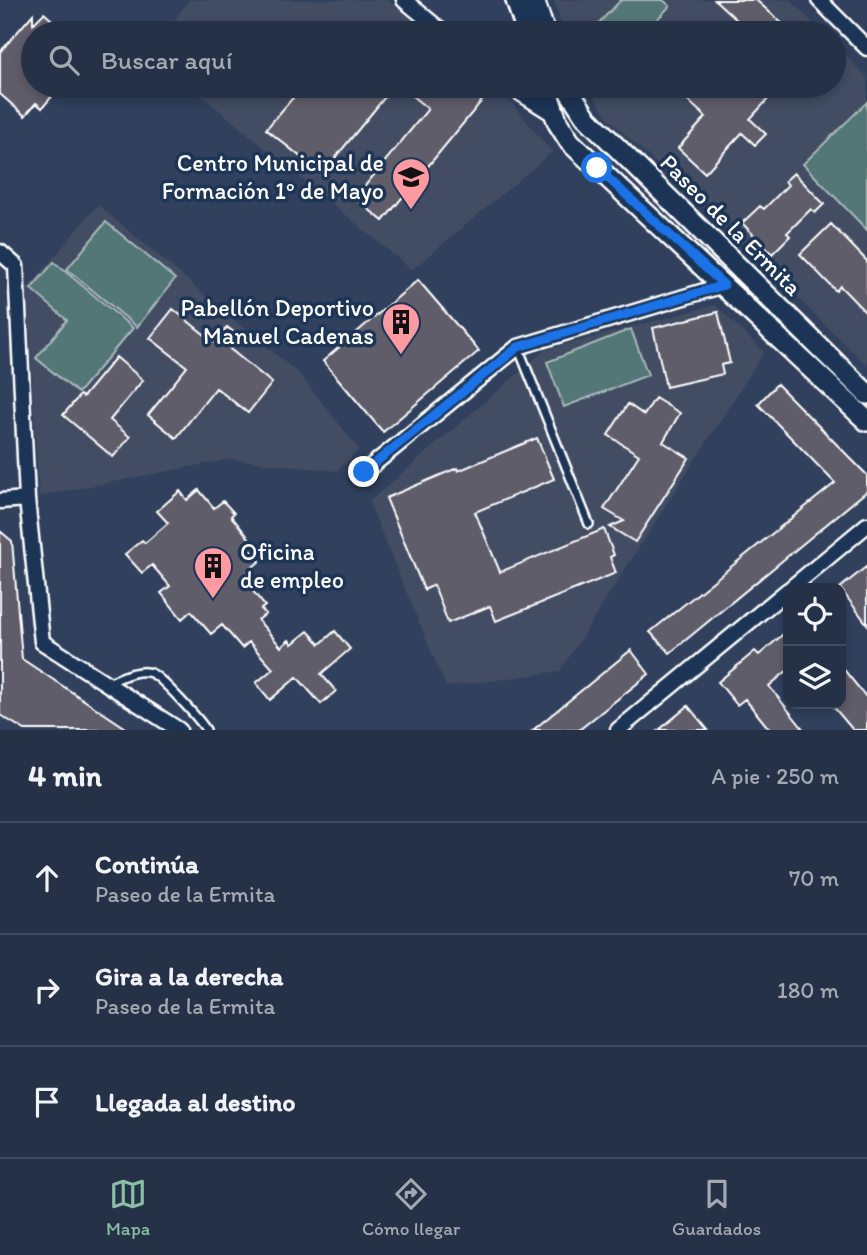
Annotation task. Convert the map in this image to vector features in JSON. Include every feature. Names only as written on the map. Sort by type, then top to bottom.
[{"type":"main road","points":[[516,0],[523,21]]},
{"type":"main road","points":[[534,0],[541,21]]},
{"type":"main road","name":"Paseo de la Ermita","points":[[549,98],[570,142],[867,421]]},
{"type":"main road","name":"Paseo de la Ermita","points":[[574,98],[586,117],[867,394]]},
{"type":"street","points":[[404,0],[429,21]]},
{"type":"street","points":[[820,0],[841,21]]},
{"type":"street","points":[[846,27],[867,48]]},
{"type":"street","points":[[528,98],[555,115]]},
{"type":"street","points":[[0,252],[16,266],[27,499],[42,642],[170,727]]},
{"type":"street","name":"Paseo de la Ermita","points":[[364,472],[518,347],[724,285]]},
{"type":"street","points":[[0,501],[27,499]]},
{"type":"street","points":[[796,583],[867,525]]},
{"type":"street","points":[[618,730],[783,594]]},
{"type":"lane","points":[[518,347],[589,524]]},
{"type":"lane","points":[[106,683],[136,673],[150,672],[206,730]]},
{"type":"shaded area","points":[[189,0],[388,0],[413,21],[174,21]]},
{"type":"shaded area","points":[[554,0],[790,0],[811,21],[560,21]]},
{"type":"shaded area","points":[[846,56],[867,77],[867,365],[726,229],[609,119],[595,98],[846,98]]},
{"type":"shaded area","name":"Centro Municipal de Formación 1º de Mayo","points":[[204,98],[509,100],[552,152],[412,270]]},
{"type":"shaded area","points":[[98,205],[300,375],[359,449],[337,471],[231,459],[39,496],[27,289]]},
{"type":"shaded area","points":[[715,305],[764,352],[560,671],[446,687],[369,502],[545,350]]},
{"type":"green space","points":[[621,0],[663,0],[670,6],[656,21],[601,21]]},
{"type":"green space","points":[[867,102],[867,230],[803,164]]},
{"type":"green space","points":[[106,222],[175,279],[137,327],[67,269]]},
{"type":"green space","points":[[54,262],[133,328],[78,393],[36,358],[67,320],[31,289]]},
{"type":"green space","points":[[631,329],[648,375],[564,407],[547,362]]},
{"type":"building","points":[[715,0],[756,0],[780,21],[738,21]]},
{"type":"building","points":[[44,13],[53,21],[36,21]]},
{"type":"building","points":[[21,28],[21,98],[51,98],[42,108],[36,103],[25,116],[0,94],[0,52]]},
{"type":"building","points":[[293,98],[384,98],[322,174],[266,129]]},
{"type":"building","points":[[415,98],[484,98],[383,221],[355,198],[428,109]]},
{"type":"building","points":[[685,98],[769,98],[750,119],[766,134],[755,145],[742,133],[705,173],[678,148],[706,117]]},
{"type":"building","points":[[794,173],[824,204],[815,213],[811,209],[787,233],[790,236],[772,254],[742,223],[760,206],[764,209],[788,185],[785,181]]},
{"type":"building","points":[[831,224],[867,261],[867,314],[840,286],[836,291],[800,254]]},
{"type":"building","name":"Pabellón Deportivo Manuel Cadenas","points":[[418,280],[479,351],[383,432],[323,361]]},
{"type":"building","points":[[173,309],[215,343],[227,327],[240,337],[230,349],[272,383],[248,413],[216,388],[176,438],[148,415],[187,367],[150,338]]},
{"type":"building","points":[[718,312],[730,363],[721,365],[723,374],[666,387],[653,328]]},
{"type":"building","points":[[116,357],[143,380],[110,420],[130,437],[113,457],[63,415],[80,395],[83,397]]},
{"type":"building","points":[[777,384],[867,475],[867,491],[670,653],[650,632],[835,483],[758,404]]},
{"type":"building","points":[[655,398],[680,413],[663,442],[689,458],[635,542],[610,527],[624,521],[604,509],[639,455],[608,435],[628,404],[644,415]]},
{"type":"building","points":[[537,438],[554,479],[475,512],[500,572],[604,529],[614,555],[610,557],[616,573],[496,621],[490,606],[448,623],[434,585],[424,590],[386,498]]},
{"type":"building","name":"Oficina de empleo","points":[[199,490],[214,508],[223,501],[234,513],[231,516],[250,539],[245,543],[260,561],[241,577],[265,606],[261,609],[266,614],[258,620],[281,647],[289,640],[292,644],[308,631],[320,644],[335,631],[350,649],[321,674],[336,691],[321,704],[297,677],[270,700],[256,683],[273,669],[249,642],[242,648],[222,625],[211,634],[191,611],[182,619],[161,593],[170,586],[152,565],[142,573],[125,554],[142,540],[145,543],[168,523],[157,511],[180,491],[187,500]]},
{"type":"building","points":[[0,531],[12,541],[22,659],[129,730],[25,730],[0,715]]},
{"type":"building","points":[[867,566],[867,624],[846,596],[846,583]]},
{"type":"building","points":[[783,634],[783,674],[769,686],[783,704],[783,709],[787,709],[804,730],[770,730],[745,699],[737,705],[718,682],[755,651],[759,655]]},
{"type":"building","points":[[631,650],[649,674],[579,730],[533,730]]},
{"type":"building","points":[[846,672],[867,698],[867,730],[853,730],[835,709],[846,709]]},
{"type":"building","points":[[688,706],[708,730],[659,730]]},
{"type":"place","name":"Centro Municipal de Formación 1º de Mayo","points":[[411,211]]},
{"type":"place","name":"Pabellón Deportivo Manuel Cadenas","points":[[401,356]]},
{"type":"place","name":"Oficina de empleo","points":[[213,600]]},
{"type":"route","points":[[364,472],[518,347],[724,285],[597,168]]}]
